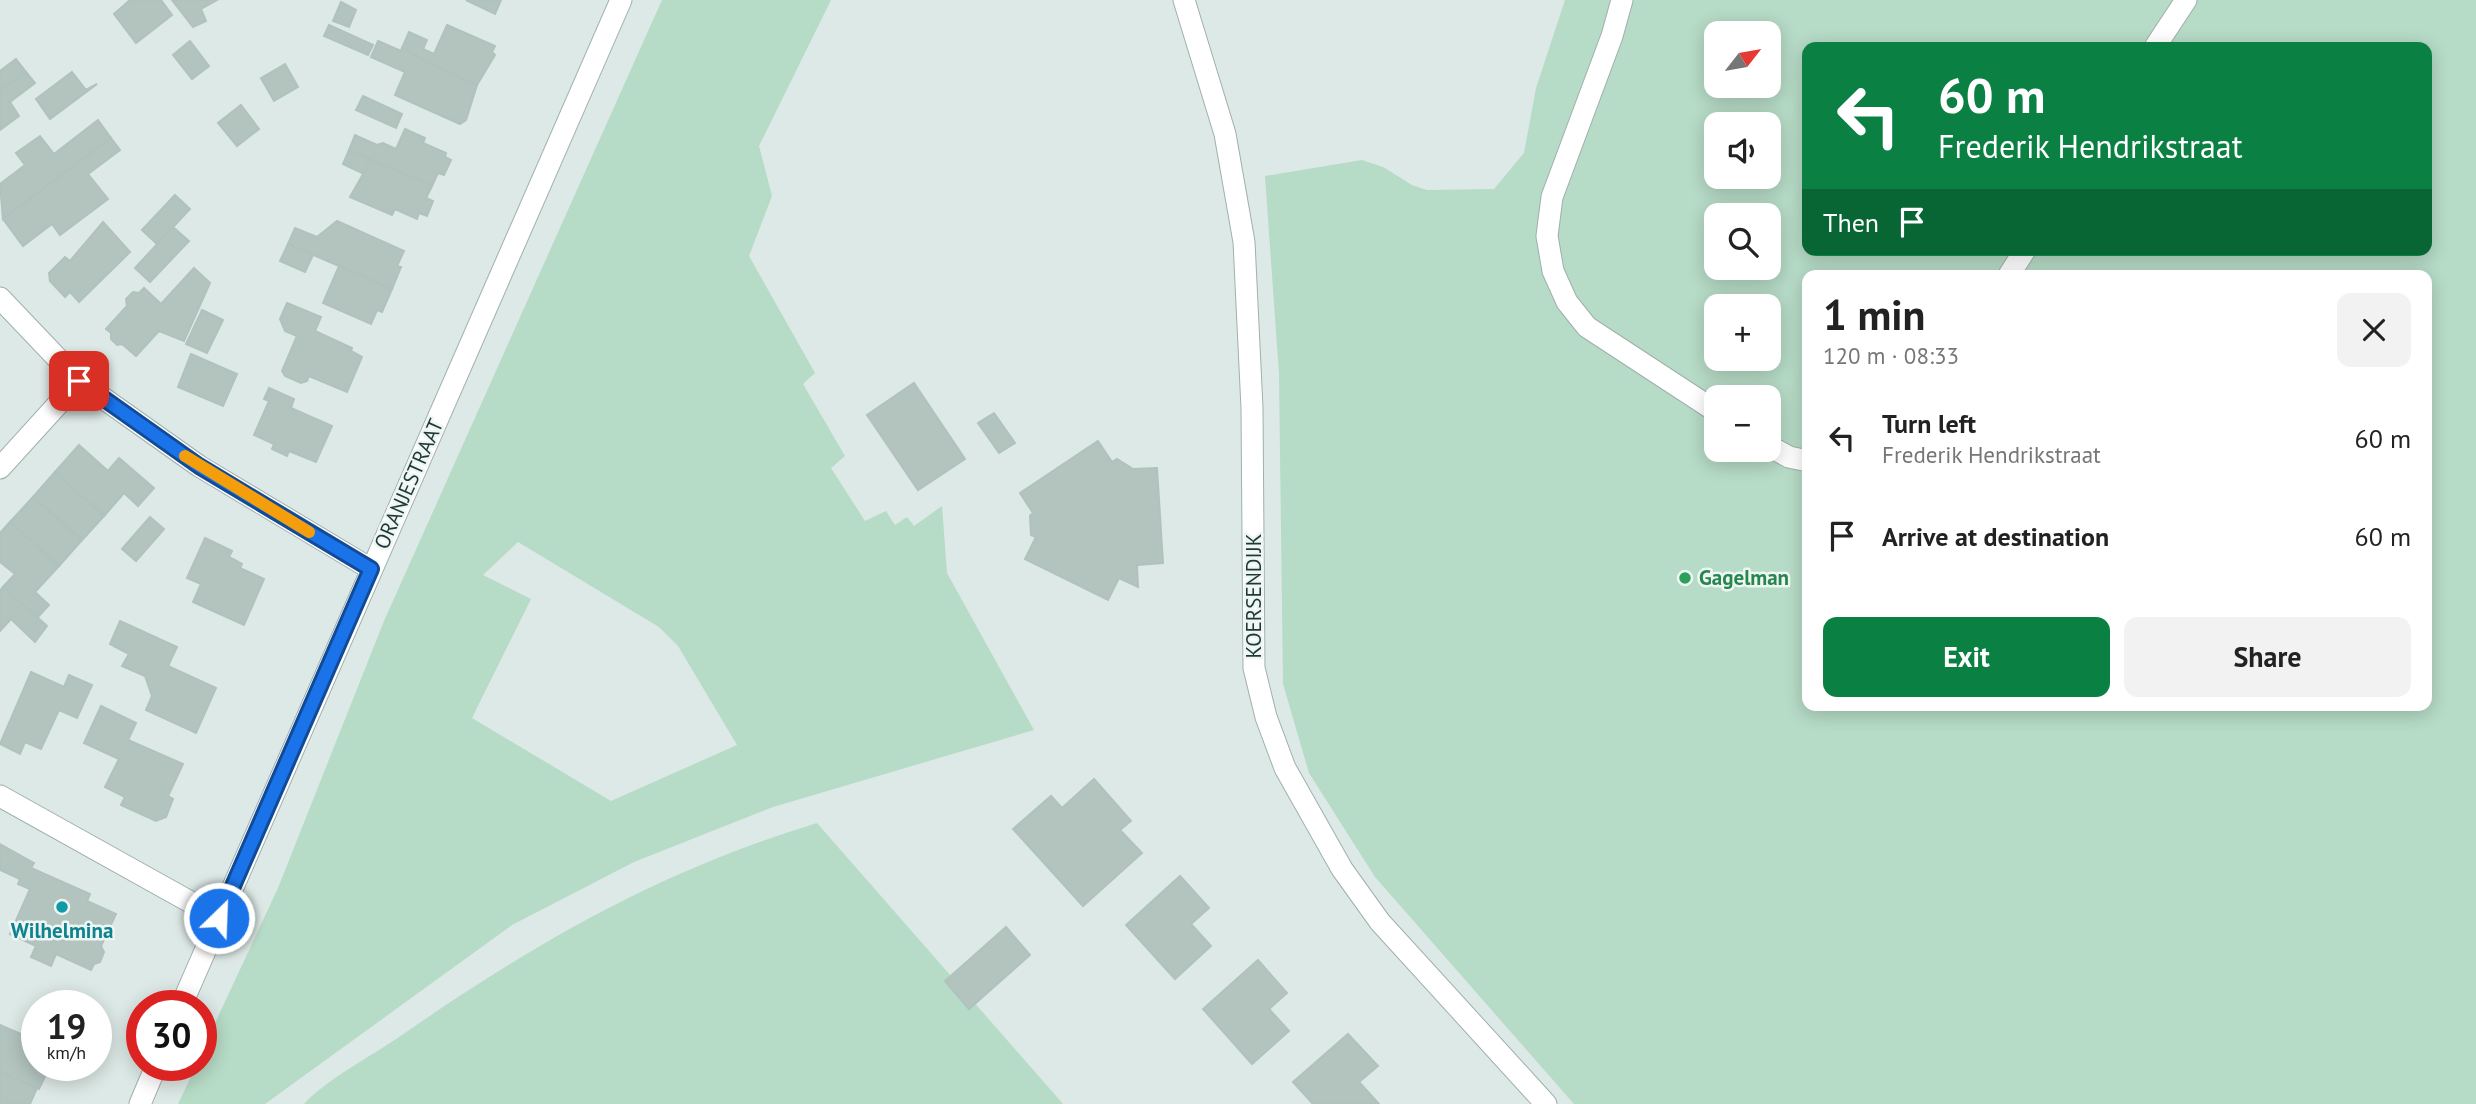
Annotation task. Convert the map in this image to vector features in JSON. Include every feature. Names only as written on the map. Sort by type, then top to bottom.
[{"type":"street","name":"ORANJESTRAAT","points":[[188,990],[621,0]]},
{"type":"street","name":"KOERSENDIJK","points":[[1184,0],[1225,134],[1244,242],[1251,397],[1254,668],[1266,717],[1285,768],[1342,869],[1380,922],[1546,1104]]},
{"type":"street","points":[[1622,0],[1612,36],[1552,197],[1547,236],[1553,271],[1567,302],[1587,327],[1704,404]]},
{"type":"street","points":[[2158,42],[2186,0]]},
{"type":"street","points":[[0,298],[79,381],[199,466],[371,569]]},
{"type":"street","points":[[0,468],[79,381]]},
{"type":"street","points":[[1781,453],[1802,460]]},
{"type":"street","points":[[0,796],[219,918]]},
{"type":"street","points":[[140,1104],[150,1081]]},
{"type":"green space","points":[[662,0],[831,0],[759,146],[772,196],[749,256],[815,373],[803,384],[845,456],[831,468],[865,521],[886,511],[895,525],[907,517],[914,526],[942,506],[947,573],[1034,730],[773,807],[634,862],[512,925],[265,1104],[178,1104],[189,1081],[217,1081],[217,1019],[278,888],[384,621]],"holes":[[[518,542],[659,627],[678,646],[737,745],[611,801],[472,718],[531,599],[483,575]]]},
{"type":"green space","name":"Gagelman","points":[[1565,0],[2476,0],[2476,1104],[1574,1104],[1375,877],[1309,773],[1283,684],[1279,374],[1265,176],[1362,160],[1383,167],[1412,185],[1427,190],[1494,189],[1524,153],[1536,88]]},
{"type":"green space","points":[[817,823],[1063,1104],[304,1104],[337,1077],[449,1003],[599,913],[703,864]]},
{"type":"building","points":[[130,0],[161,0],[172,15],[136,43],[114,14]]},
{"type":"building","points":[[172,0],[217,0],[201,9],[206,21],[193,27]]},
{"type":"building","points":[[466,0],[501,0],[495,14]]},
{"type":"building","points":[[341,2],[356,10],[349,27],[333,21]]},
{"type":"building","points":[[329,25],[373,45],[368,55],[324,36]]},
{"type":"building","points":[[447,25],[495,46],[492,52],[495,55],[477,85],[402,48],[409,32],[427,40],[423,49],[434,54]]},
{"type":"building","points":[[190,41],[209,66],[192,79],[173,55]]},
{"type":"building","points":[[378,41],[401,51],[402,48],[477,85],[466,120],[460,124],[395,95],[405,72],[371,57]]},
{"type":"building","points":[[16,59],[26,72],[0,90],[0,71]]},
{"type":"building","points":[[285,64],[298,87],[274,101],[261,78]]},
{"type":"building","points":[[26,72],[35,83],[10,102],[19,116],[0,130],[0,90]]},
{"type":"building","points":[[72,72],[86,90],[97,84],[50,119],[36,99]]},
{"type":"building","points":[[363,96],[402,114],[396,128],[356,110]]},
{"type":"building","points":[[241,105],[259,129],[237,146],[218,123]]},
{"type":"building","points":[[98,120],[111,138],[3,219],[0,184],[25,165],[16,153],[40,136],[54,154]]},
{"type":"building","points":[[405,129],[425,138],[423,143],[446,153],[445,157],[451,160],[444,175],[438,173],[432,186],[349,150],[355,135],[377,145],[383,143],[396,149]]},
{"type":"building","points":[[111,138],[120,150],[88,174],[108,199],[60,235],[52,224],[23,246],[3,219]]},
{"type":"building","points":[[349,150],[371,160],[364,174],[343,164]]},
{"type":"building","points":[[371,160],[432,186],[426,198],[433,201],[427,216],[419,213],[417,219],[395,209],[392,215],[350,197]]},
{"type":"building","points":[[175,195],[190,209],[157,244],[142,230]]},
{"type":"building","points":[[337,221],[404,251],[397,266],[401,267],[392,289],[288,244],[295,228],[317,237]]},
{"type":"building","points":[[103,222],[130,252],[79,302],[70,292],[65,297],[50,281],[49,273],[65,257],[70,261]]},
{"type":"building","points":[[173,227],[189,241],[150,282],[135,268]]},
{"type":"building","points":[[288,244],[313,255],[305,272],[280,261]]},
{"type":"building","points":[[339,266],[392,289],[382,312],[377,310],[371,324],[323,303]]},
{"type":"building","points":[[194,268],[210,283],[184,341],[159,331],[136,356],[111,339],[111,333],[106,329],[127,306],[126,299],[133,292],[139,293],[144,288],[161,304]]},
{"type":"building","points":[[287,303],[321,317],[315,331],[352,348],[351,351],[362,357],[347,392],[309,376],[307,381],[301,383],[285,376],[282,371],[297,336],[285,331],[280,319]]},
{"type":"building","points":[[202,310],[223,320],[207,353],[186,344]]},
{"type":"building","points":[[191,354],[237,374],[223,406],[178,387]]},
{"type":"building","points":[[914,383],[965,459],[918,490],[867,415]]},
{"type":"building","points":[[269,388],[294,399],[291,408],[332,426],[316,462],[289,451],[287,456],[272,449],[274,444],[254,435],[269,401],[264,399]]},
{"type":"building","points":[[994,413],[1015,443],[999,453],[978,423]]},
{"type":"building","points":[[1098,441],[1112,462],[1117,459],[1133,469],[1157,468],[1163,563],[1137,565],[1138,587],[1119,578],[1108,600],[1025,559],[1036,537],[1031,535],[1030,516],[1033,513],[1020,493]]},
{"type":"building","points":[[79,445],[108,471],[119,458],[154,488],[138,506],[124,493],[104,516],[55,472]]},
{"type":"building","points":[[55,472],[104,516],[82,540],[33,497]]},
{"type":"building","points":[[33,497],[82,540],[59,566],[10,522]]},
{"type":"building","points":[[150,517],[164,529],[136,561],[122,549]]},
{"type":"building","points":[[10,522],[59,566],[35,592],[49,605],[37,618],[3,587],[15,574],[0,562],[0,533]]},
{"type":"building","points":[[205,538],[232,551],[229,557],[242,564],[240,568],[264,579],[244,625],[193,602],[201,584],[187,578]]},
{"type":"building","points":[[3,587],[47,626],[35,642],[11,619],[0,631],[0,591]]},
{"type":"building","points":[[120,621],[177,647],[168,666],[216,688],[196,733],[146,710],[152,696],[145,676],[122,666],[129,654],[110,644]]},
{"type":"building","points":[[31,672],[64,687],[69,675],[92,685],[77,718],[59,710],[41,749],[25,742],[20,754],[0,744]]},
{"type":"building","points":[[101,706],[136,723],[128,740],[183,764],[168,796],[173,799],[166,817],[156,821],[121,805],[125,797],[105,787],[119,759],[84,743]]},
{"type":"building","points":[[1094,779],[1131,821],[1120,830],[1142,853],[1083,906],[1013,829],[1051,796],[1062,808]]},
{"type":"building","name":"Wilhelmina","points":[[0,844],[34,863],[31,868],[90,894],[87,901],[116,914],[101,946],[104,952],[100,962],[94,964],[91,970],[56,954],[51,966],[31,957],[36,946],[10,934],[30,889],[18,884],[20,879],[0,870]]},
{"type":"building","points":[[1180,876],[1209,908],[1191,924],[1211,946],[1175,979],[1126,925]]},
{"type":"building","points":[[1006,927],[1030,955],[969,1009],[945,981]]},
{"type":"building","points":[[1258,960],[1287,993],[1269,1009],[1289,1031],[1252,1064],[1203,1009]]},
{"type":"building","points":[[0,1025],[21,1034],[21,1081],[43,1081],[39,1089],[0,1072]]},
{"type":"building","points":[[1348,1034],[1378,1066],[1359,1082],[1379,1104],[1313,1104],[1293,1082]]},
{"type":"building","points":[[0,1072],[37,1088],[30,1104],[0,1104]]},
{"type":"slow traffic","points":[[185,456],[309,532]]},
{"type":"place","name":"Gagelman","points":[[1685,578]]},
{"type":"place","name":"Wilhelmina","points":[[62,907]]},
{"type":"route","points":[[79,381],[199,466],[371,569],[219,918]]}]
